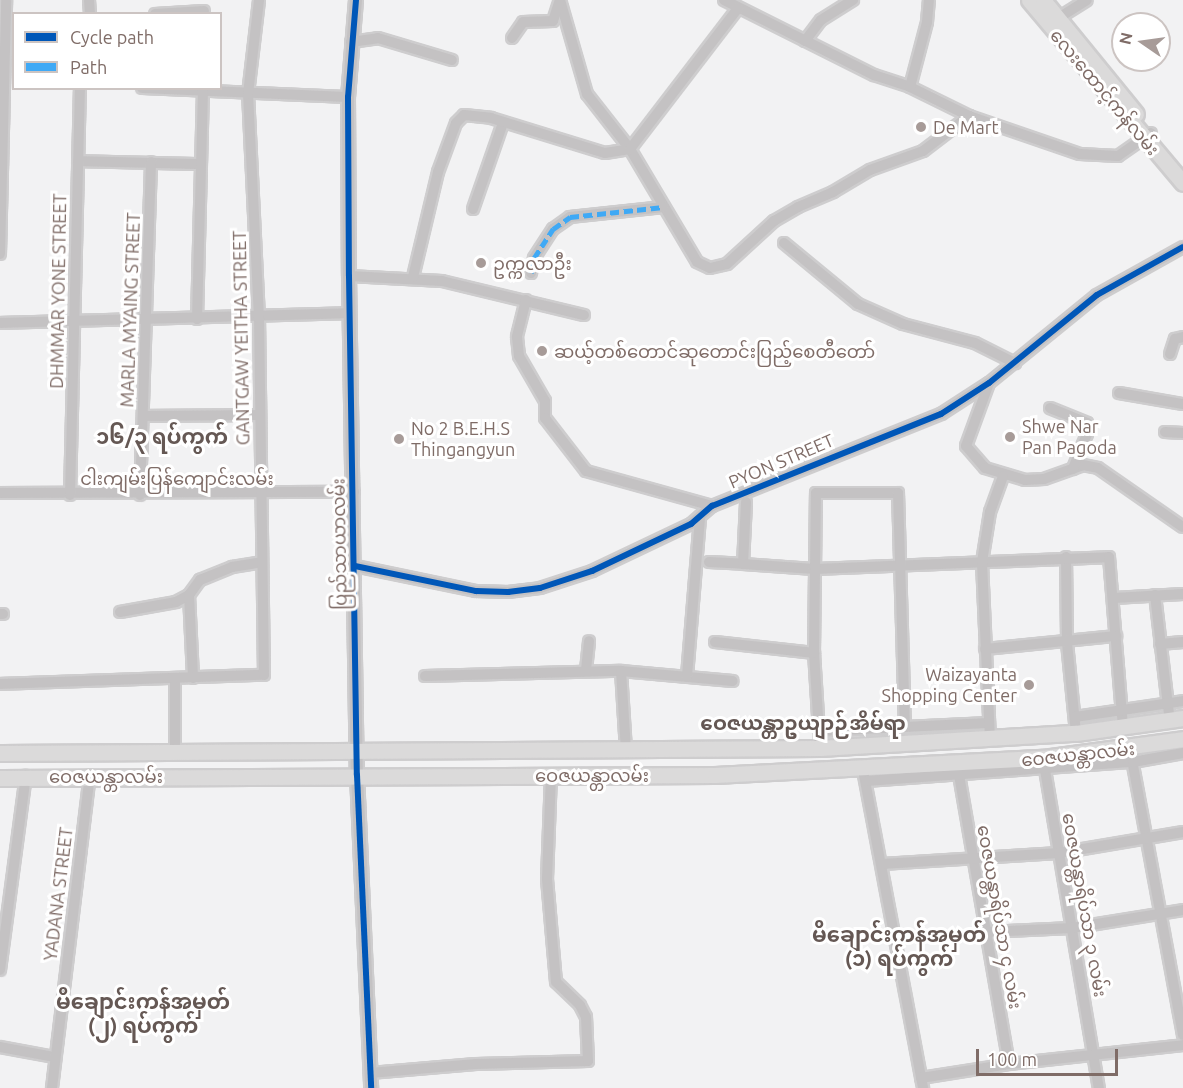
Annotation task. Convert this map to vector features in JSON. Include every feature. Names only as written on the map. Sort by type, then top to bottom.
[{"type":"main road","name":"လေးထောင့်ကန်လမ်း","points":[[1029,0],[1053,21],[1183,183]]},
{"type":"main road","name":"လေးထောင့်ကန်လမ်း","points":[[1043,0],[1053,21]]},
{"type":"main road","name":"လေးထောင့်ကန်လမ်း","points":[[1147,136],[1183,168]]},
{"type":"main road","name":"ဝေဇယန္တာလမ်း","points":[[0,753],[626,752],[820,748],[1076,733],[1171,721]]},
{"type":"main road","points":[[1165,743],[1171,721]]},
{"type":"main road","name":"ဝေဇယန္တာလမ်း","points":[[0,778],[90,775],[865,776],[1131,756],[1183,739]]},
{"type":"main road","points":[[715,750],[715,775]]},
{"type":"street","points":[[0,254],[6,80],[6,0]]},
{"type":"street","name":"GANTGAW YEITHA STREET","points":[[193,678],[264,675],[259,318],[248,94],[259,0]]},
{"type":"street","name":"ပြည်သာယာလမ်း","points":[[356,0],[348,98],[349,276],[354,492],[356,752],[371,1088]]},
{"type":"street","points":[[512,38],[524,22],[553,21],[560,0]]},
{"type":"street","points":[[560,0],[587,94],[630,149],[698,262],[710,268],[727,264],[774,221],[798,207],[833,192],[870,170],[923,151],[969,116]]},
{"type":"street","points":[[724,0],[874,75],[910,87],[969,116],[1080,154],[1118,156],[1147,136]]},
{"type":"street","points":[[805,41],[820,20],[853,0]]},
{"type":"street","points":[[910,87],[927,22],[928,0]]},
{"type":"street","points":[[1053,21],[1087,0]]},
{"type":"street","points":[[171,12],[205,8]]},
{"type":"street","points":[[413,277],[438,172],[456,123],[464,115],[473,114],[605,153],[630,149],[738,8]]},
{"type":"street","points":[[351,42],[378,38],[452,60]]},
{"type":"street","name":"DHMMAR YONE STREET","points":[[70,495],[80,90]]},
{"type":"street","points":[[183,90],[348,98]]},
{"type":"street","points":[[197,319],[203,91]]},
{"type":"street","points":[[473,209],[503,123]]},
{"type":"street","points":[[78,161],[201,164]]},
{"type":"street","name":"MARLA MYAING STREET","points":[[140,495],[151,162]]},
{"type":"street","points":[[531,273],[534,258],[553,229],[570,217],[663,207]]},
{"type":"street","points":[[783,243],[858,304],[903,324],[975,343],[1015,363]]},
{"type":"street","name":"PYON STREET","points":[[354,566],[476,591],[540,588],[592,571],[700,517],[712,506],[833,454],[923,423],[989,383],[1097,295],[1183,247]]},
{"type":"street","points":[[349,276],[413,277],[526,300],[584,315]]},
{"type":"street","points":[[526,300],[517,337],[519,356],[545,401],[545,418],[580,465],[600,478],[712,506]]},
{"type":"street","points":[[0,323],[259,318],[350,313]]},
{"type":"street","points":[[1170,354],[1175,339],[1183,337]]},
{"type":"street","points":[[989,383],[966,446],[985,468],[1003,476],[1044,478],[1083,465],[1098,468],[1183,527]]},
{"type":"street","points":[[1119,393],[1183,404]]},
{"type":"street","points":[[1050,408],[1087,423],[1087,434],[1073,469]]},
{"type":"street","points":[[143,416],[260,415]]},
{"type":"street","points":[[1165,432],[1183,433]]},
{"type":"street","points":[[990,739],[982,562],[990,513],[1003,476]]},
{"type":"street","name":"ငါးကျမ်းပြန်ကျောင်းလမ်း","points":[[0,493],[140,495],[354,492]]},
{"type":"street","points":[[820,748],[814,653],[816,494],[898,493],[905,727]]},
{"type":"street","points":[[743,564],[746,502]]},
{"type":"street","points":[[687,676],[700,517]]},
{"type":"street","points":[[1066,556],[1067,643],[1076,733]]},
{"type":"street","points":[[709,562],[814,569],[1066,556],[1109,557],[1123,727]]},
{"type":"street","points":[[120,612],[176,602],[189,595],[200,580],[232,567],[262,562]]},
{"type":"street","points":[[1114,598],[1183,594]]},
{"type":"street","points":[[0,684],[193,678],[189,595]]},
{"type":"street","points":[[1155,595],[1166,703],[1171,721]]},
{"type":"street","points":[[985,649],[1067,643],[1116,636]]},
{"type":"street","points":[[586,670],[589,641]]},
{"type":"street","points":[[715,642],[814,653]]},
{"type":"street","points":[[1160,644],[1183,642]]},
{"type":"street","points":[[621,670],[626,752]]},
{"type":"street","points":[[425,676],[621,670],[732,681]]},
{"type":"street","points":[[175,679],[175,752]]},
{"type":"street","points":[[1075,717],[1183,701]]},
{"type":"street","points":[[819,731],[989,723]]},
{"type":"street","points":[[1183,753],[1131,756],[1180,997],[1183,1035]]},
{"type":"street","name":"ဝေဇယန္တာရိပ်သာ ၃ လမ်း","points":[[1044,764],[1099,1088]]},
{"type":"street","name":"ဝေဇယန္တာရိပ်သာ ၄ လမ်း","points":[[958,770],[1009,1064]]},
{"type":"street","name":"YADANA STREET","points":[[52,1088],[90,775]]},
{"type":"street","points":[[370,1073],[476,1064],[588,1061],[586,1017],[580,1005],[556,982],[547,879],[551,775]]},
{"type":"street","points":[[0,970],[26,776]]},
{"type":"street","points":[[865,776],[922,1083],[1009,1064],[1094,1057],[1183,1045]]},
{"type":"street","points":[[882,864],[973,856],[1059,853],[1147,840],[1183,832]]},
{"type":"street","points":[[986,932],[1072,928],[1183,910]]},
{"type":"street","points":[[0,1047],[54,1057]]},
{"type":"marked path","points":[[531,273],[534,258],[553,229],[570,217],[663,207]]},
{"type":"cycle path","points":[[356,0],[348,97],[349,276],[357,775],[371,1088]]},
{"type":"cycle path","points":[[355,566],[476,591],[508,592],[540,588],[592,571],[691,524],[712,506],[941,414],[989,383],[1097,295],[1183,247]]},
{"type":"place","name":"De Mart","points":[[921,127]]},
{"type":"place","name":"ဥက္ကလာဦး","points":[[481,263]]},
{"type":"place","name":"ဆယ့်တစ်တောင်ဆုတောင်းပြည့်စေတီတော်","points":[[542,351]]},
{"type":"place","name":"Shwe Nar Pan Pagoda","points":[[1010,437]]},
{"type":"place","name":"No 2 B.E.H.S Thingangyun","points":[[399,439]]},
{"type":"place","name":"Waizayanta Shopping Center","points":[[1029,685]]},
{"type":"district","name":"၁၆/၃ ရပ်ကွက်","points":[[162,436]]},
{"type":"district","name":"ဝေဇယန္တာဥယျာဉ်အိမ်ရာ","points":[[803,722]]},
{"type":"district","name":"မိချောင်းကန်အမှတ် (၁) ရပ်ကွက်","points":[[899,946]]},
{"type":"district","name":"မိချောင်းကန်အမှတ် (၂) ရပ်ကွက်","points":[[143,1013]]}]
